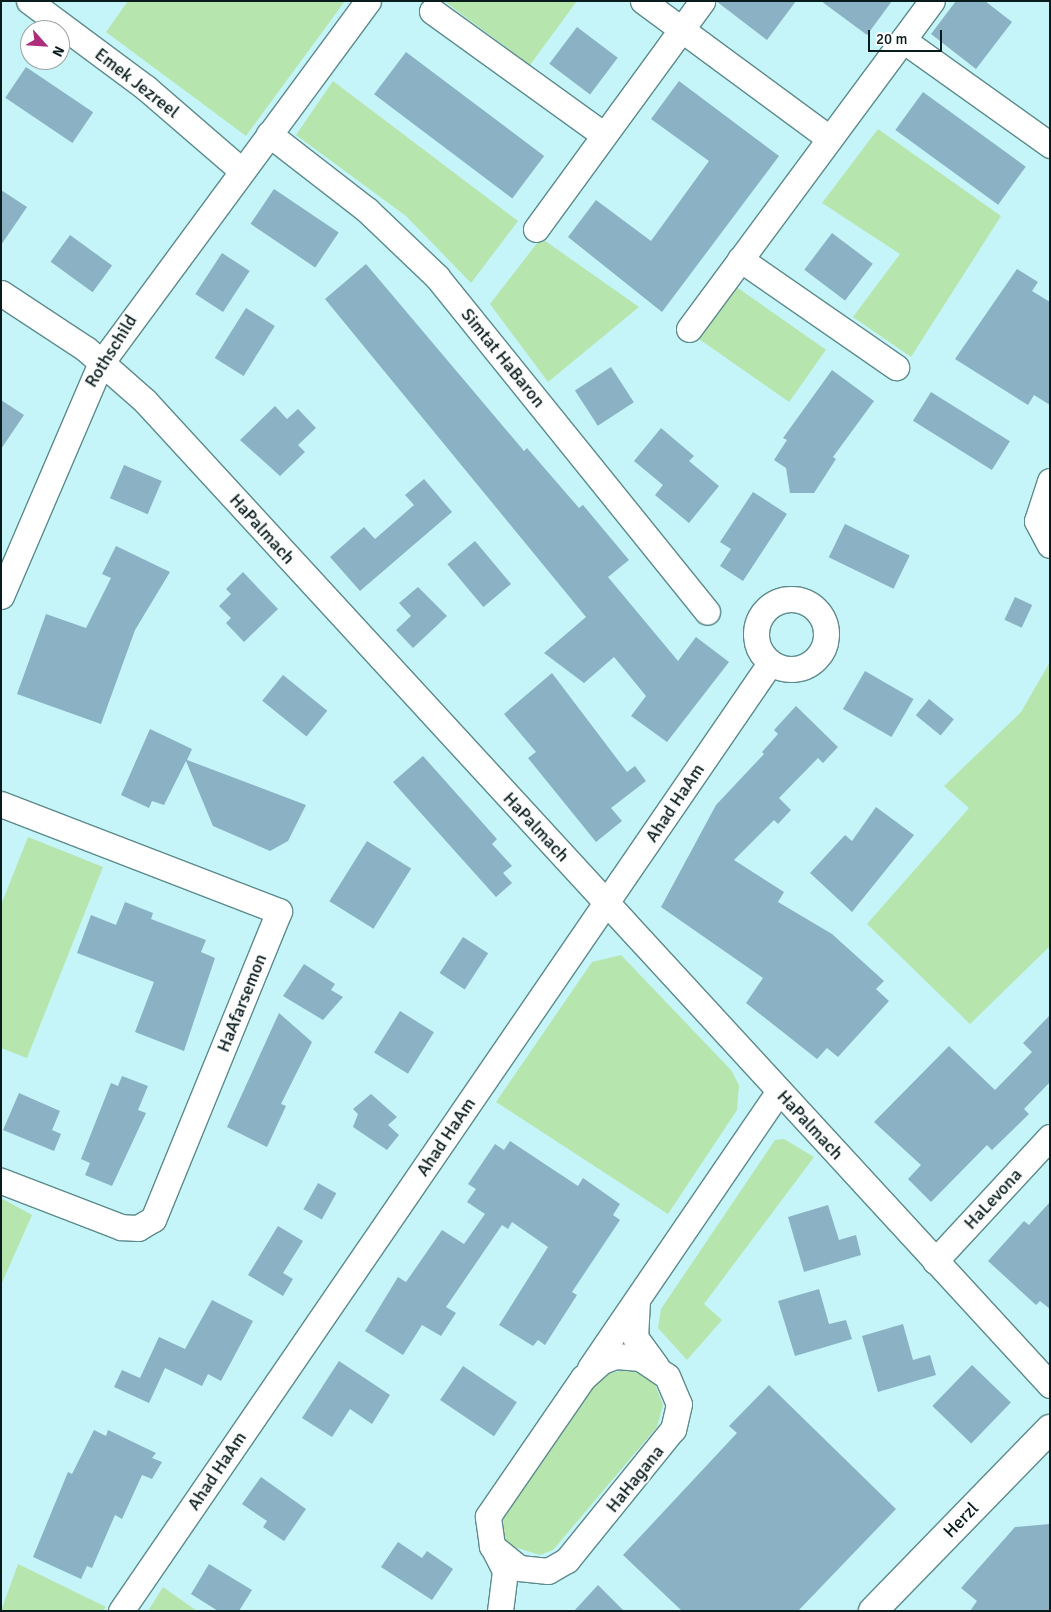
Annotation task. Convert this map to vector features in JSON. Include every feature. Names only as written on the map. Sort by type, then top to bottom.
[{"type":"street","name":"Emek Jezreel","points":[[29,1],[146,88],[242,170]]},
{"type":"street","name":"Rothschild","points":[[1,596],[83,397],[102,362],[368,1]]},
{"type":"street","points":[[643,1],[830,139]]},
{"type":"street","points":[[536,229],[702,1]]},
{"type":"street","points":[[689,329],[932,1]]},
{"type":"street","points":[[432,11],[604,135]]},
{"type":"street","points":[[903,40],[1050,145]]},
{"type":"street","name":"Simtat HaBaron","points":[[269,134],[367,210],[437,276],[707,612]]},
{"type":"street","points":[[740,260],[896,367]]},
{"type":"street","name":"HaPalmach","points":[[1,293],[102,362],[145,401],[1050,1385]]},
{"type":"street","points":[[1050,481],[1037,521],[1050,546]]},
{"type":"street","name":"Ahad HaAm","points":[[121,1611],[770,663]]},
{"type":"street","name":"HaAfarsemon","points":[[1,804],[279,910],[153,1219],[138,1228],[121,1227],[1,1182]]},
{"type":"street","name":"HaHagana","points":[[500,1611],[505,1571],[486,1528],[491,1510],[779,1091]]},
{"type":"street","name":"HaLevona","points":[[935,1261],[1050,1137]]},
{"type":"street","name":"HaHagana","points":[[505,1611],[541,1572],[573,1555],[673,1429],[678,1396],[635,1337],[633,1316],[638,1298]]},
{"type":"street","name":"HaHagana","points":[[583,1378],[595,1365],[616,1356],[640,1358],[656,1366]]},
{"type":"street","name":"Herzl","points":[[873,1611],[1050,1429]]},
{"type":"street","points":[[495,1551],[518,1568],[541,1572]]},
{"type":"green space","points":[[128,1],[345,1],[246,136],[106,32]]},
{"type":"green space","points":[[444,1],[577,1],[530,65]]},
{"type":"green space","points":[[333,81],[518,221],[471,283],[406,216],[296,135]]},
{"type":"green space","points":[[878,129],[1001,216],[911,357],[853,317],[900,254],[822,203]]},
{"type":"green space","points":[[541,238],[639,307],[548,382],[490,304]]},
{"type":"green space","points":[[735,286],[826,350],[789,402],[698,338]]},
{"type":"green space","points":[[1050,662],[1050,946],[970,1024],[867,924],[969,808],[944,786],[1021,712]]},
{"type":"green space","points":[[28,837],[103,867],[27,1058],[1,1048],[1,905]]},
{"type":"green space","points":[[621,955],[731,1070],[739,1085],[737,1110],[668,1214],[496,1102],[592,962]]},
{"type":"green space","points":[[784,1139],[814,1157],[704,1304],[722,1320],[687,1360],[658,1328],[661,1309],[775,1140]]},
{"type":"green space","points":[[1,1198],[32,1215],[1,1285]]},
{"type":"green space","points":[[636,1370],[655,1384],[663,1405],[657,1427],[553,1550],[540,1555],[511,1546],[502,1536],[504,1512],[596,1383],[606,1374]]},
{"type":"green space","points":[[18,1564],[106,1607],[103,1611],[1,1611]]},
{"type":"green space","points":[[163,1587],[197,1611],[148,1611]]},
{"type":"building","points":[[716,1],[796,1],[767,40]]},
{"type":"building","points":[[821,1],[892,1],[867,35]]},
{"type":"building","points":[[956,1],[985,1],[1012,22],[976,69],[931,34]]},
{"type":"building","points":[[577,27],[618,58],[590,94],[549,64]]},
{"type":"building","points":[[406,52],[544,156],[512,198],[374,94]]},
{"type":"building","points":[[24,70],[30,70],[93,112],[72,143],[5,98]]},
{"type":"building","points":[[679,81],[779,156],[662,312],[568,237],[596,200],[651,241],[709,161],[651,119]]},
{"type":"building","points":[[923,92],[1026,167],[998,205],[895,130]]},
{"type":"building","points":[[274,189],[339,233],[315,267],[251,224]]},
{"type":"building","points":[[1,190],[27,207],[1,245]]},
{"type":"building","points":[[832,233],[873,264],[845,300],[804,270]]},
{"type":"building","points":[[70,235],[112,266],[93,292],[51,262]]},
{"type":"building","points":[[222,253],[250,271],[223,312],[195,294]]},
{"type":"building","points":[[366,264],[524,451],[527,448],[579,508],[583,505],[629,560],[608,577],[678,661],[696,637],[729,662],[667,742],[631,716],[646,696],[614,657],[584,683],[544,653],[586,617],[325,299]]},
{"type":"building","points":[[1017,269],[1038,282],[1032,291],[1050,302],[1050,405],[1034,395],[1028,405],[955,359]]},
{"type":"building","points":[[246,308],[275,326],[244,376],[215,358]]},
{"type":"building","points":[[611,367],[634,402],[598,426],[575,390]]},
{"type":"building","points":[[832,370],[874,401],[833,457],[836,459],[814,493],[790,493],[786,468],[774,460],[787,440],[783,438]]},
{"type":"building","points":[[931,392],[1010,441],[992,470],[913,421]]},
{"type":"building","points":[[1,400],[24,415],[1,449]]},
{"type":"building","points":[[275,406],[287,419],[298,409],[316,428],[298,445],[305,452],[280,476],[240,440]]},
{"type":"building","points":[[661,428],[694,456],[689,461],[719,486],[689,523],[655,495],[663,485],[634,461]]},
{"type":"building","points":[[124,465],[162,481],[148,514],[110,498]]},
{"type":"building","points":[[424,479],[452,512],[360,591],[330,557],[364,527],[375,539],[414,505],[405,495]]},
{"type":"building","points":[[753,492],[787,514],[743,581],[720,566],[731,549],[720,542]]},
{"type":"building","points":[[845,524],[910,556],[893,589],[829,557]]},
{"type":"building","points":[[475,541],[511,584],[483,607],[447,564]]},
{"type":"building","points":[[116,546],[170,572],[135,630],[101,724],[17,694],[46,614],[86,628],[111,578],[102,574]]},
{"type":"building","points":[[243,572],[278,609],[244,642],[226,623],[231,618],[219,606],[231,594],[226,589]]},
{"type":"building","points":[[418,587],[447,616],[413,648],[396,630],[411,616],[399,603]]},
{"type":"building","points":[[1015,597],[1032,605],[1022,628],[1004,620]]},
{"type":"building","points":[[865,671],[913,699],[891,737],[843,709]]},
{"type":"building","points":[[552,673],[627,772],[635,766],[646,781],[611,808],[622,821],[596,842],[528,758],[536,752],[504,714]]},
{"type":"building","points":[[283,675],[327,711],[307,737],[262,701]]},
{"type":"building","points":[[929,699],[954,719],[941,735],[916,715]]},
{"type":"building","points":[[796,706],[838,747],[823,763],[818,758],[779,798],[791,810],[778,824],[774,820],[734,860],[784,892],[778,902],[832,934],[884,981],[876,989],[889,1001],[838,1057],[827,1048],[817,1059],[746,1003],[763,978],[661,907],[716,805],[764,754],[762,752],[778,734],[774,730]]},
{"type":"building","points":[[150,729],[192,749],[187,760],[306,805],[288,841],[270,851],[213,826],[186,761],[164,805],[152,801],[149,808],[121,795]]},
{"type":"building","points":[[423,756],[497,839],[492,844],[512,866],[503,873],[512,883],[496,897],[393,782]]},
{"type":"building","points":[[876,807],[914,835],[852,912],[810,873],[845,835],[852,841]]},
{"type":"building","points":[[367,841],[411,869],[373,929],[329,901]]},
{"type":"building","points":[[125,902],[153,913],[151,919],[206,940],[201,952],[215,958],[184,1051],[135,1032],[154,982],[77,953],[91,915],[116,925]]},
{"type":"building","points":[[463,937],[488,953],[465,989],[440,973]]},
{"type":"building","points":[[304,964],[335,984],[331,990],[343,997],[323,1020],[283,996]]},
{"type":"building","points":[[400,1011],[434,1032],[408,1074],[374,1053]]},
{"type":"building","points":[[279,1013],[312,1042],[281,1104],[286,1106],[267,1147],[227,1127]]},
{"type":"building","points":[[1050,1015],[1050,1082],[1024,1109],[1029,1114],[992,1150],[987,1145],[931,1202],[908,1179],[921,1165],[874,1122],[949,1046],[995,1090],[1032,1052],[1023,1043]]},
{"type":"building","points":[[122,1076],[148,1086],[138,1110],[146,1113],[112,1186],[85,1175],[90,1163],[81,1159],[111,1083],[118,1086]]},
{"type":"building","points":[[19,1093],[60,1111],[52,1130],[61,1134],[54,1151],[3,1130]]},
{"type":"building","points":[[371,1094],[397,1117],[388,1125],[399,1135],[387,1150],[353,1127],[358,1114],[353,1109]]},
{"type":"building","points":[[510,1141],[578,1186],[583,1178],[620,1204],[613,1215],[620,1220],[572,1292],[577,1295],[545,1345],[538,1340],[533,1346],[499,1325],[548,1247],[512,1222],[508,1229],[502,1225],[446,1307],[456,1313],[441,1336],[422,1325],[403,1355],[365,1331],[398,1277],[406,1282],[442,1230],[464,1244],[485,1214],[467,1202],[476,1189],[468,1184],[495,1144],[504,1150]]},
{"type":"building","points":[[318,1183],[336,1193],[322,1219],[303,1209]]},
{"type":"building","points":[[1050,1202],[1050,1309],[1040,1301],[1036,1305],[988,1261],[1024,1221],[1029,1225]]},
{"type":"building","points":[[828,1205],[839,1240],[856,1235],[861,1255],[804,1272],[788,1217]]},
{"type":"building","points":[[278,1226],[303,1241],[283,1273],[293,1279],[283,1296],[248,1275]]},
{"type":"building","points":[[819,1289],[829,1324],[846,1320],[852,1339],[795,1356],[778,1301]]},
{"type":"building","points":[[212,1300],[253,1321],[221,1381],[208,1374],[202,1386],[165,1368],[149,1403],[114,1387],[122,1370],[140,1378],[159,1337],[185,1349]]},
{"type":"building","points":[[903,1324],[913,1360],[930,1355],[936,1375],[878,1392],[862,1336]]},
{"type":"building","points":[[339,1361],[390,1395],[372,1424],[350,1409],[332,1437],[302,1418]]},
{"type":"building","points":[[972,1365],[1011,1403],[971,1444],[932,1406]]},
{"type":"building","points":[[463,1366],[517,1402],[494,1436],[440,1400]]},
{"type":"building","points":[[769,1385],[896,1509],[798,1611],[682,1611],[623,1555],[737,1433],[729,1426]]},
{"type":"building","points":[[94,1430],[106,1436],[108,1430],[156,1453],[152,1458],[162,1462],[152,1479],[142,1475],[122,1519],[115,1515],[92,1568],[87,1566],[81,1579],[33,1557],[68,1472],[72,1474]]},
{"type":"building","points":[[261,1477],[306,1509],[284,1541],[263,1527],[267,1521],[242,1504]]},
{"type":"building","points":[[1050,1524],[1050,1611],[970,1611],[977,1601],[961,1588],[1015,1527]]},
{"type":"building","points":[[398,1542],[422,1558],[427,1551],[453,1569],[432,1600],[381,1567]]},
{"type":"building","points":[[209,1564],[252,1590],[239,1611],[218,1611],[191,1594]]},
{"type":"building","points":[[598,1585],[624,1611],[574,1611]]}]
